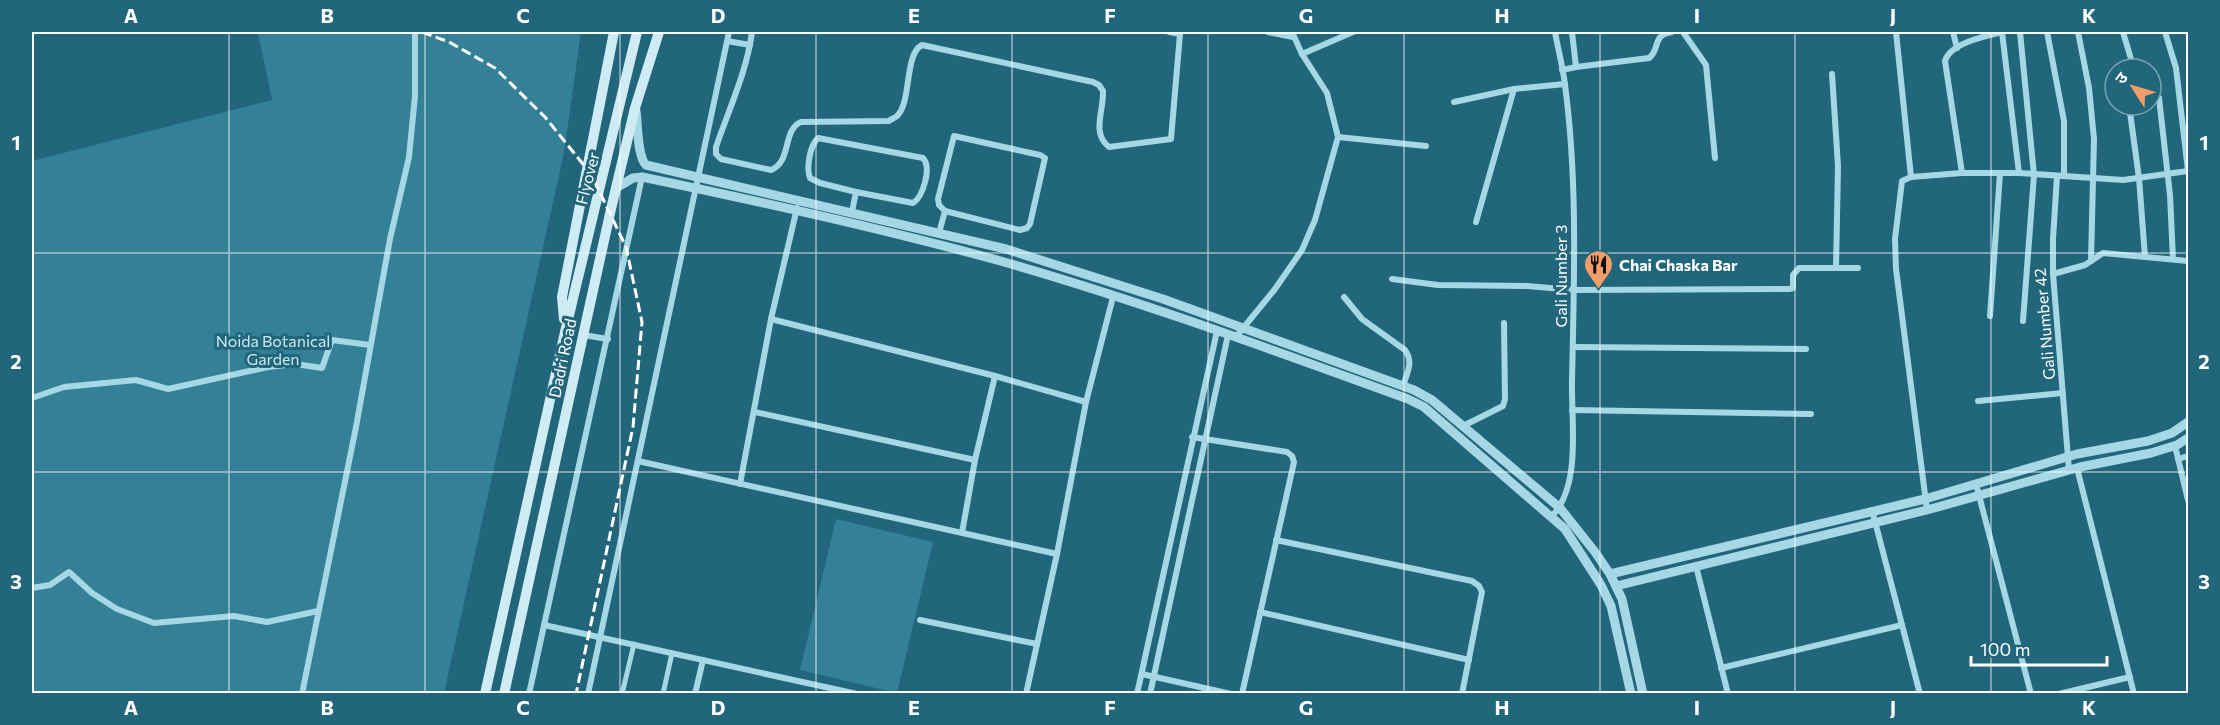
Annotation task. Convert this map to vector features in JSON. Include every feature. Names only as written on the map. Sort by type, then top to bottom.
[{"type":"main road","points":[[565,332],[562,297],[614,32]]},
{"type":"main road","name":"Flyover","points":[[565,332],[637,32]]},
{"type":"main road","points":[[652,32],[653,51]]},
{"type":"main road","name":"Dadri Road","points":[[504,693],[616,188],[635,108],[659,32]]},
{"type":"main road","name":"Dadri Road","points":[[485,693],[565,332]]},
{"type":"street","points":[[302,693],[339,514],[390,240],[409,158],[415,96],[415,32]]},
{"type":"street","points":[[588,693],[729,32]]},
{"type":"street","points":[[752,32],[750,45],[716,147],[716,154],[721,159],[771,170],[778,167],[782,160],[796,124],[801,122],[889,121],[898,116],[915,52],[922,45],[1093,82],[1103,91],[1099,134],[1102,142],[1109,147],[1171,139],[1180,34],[1169,32]]},
{"type":"street","points":[[1150,693],[1205,439],[1231,336],[1244,329],[1302,250],[1315,220],[1338,137],[1327,93],[1292,34],[1268,32]]},
{"type":"street","points":[[1302,54],[1353,32]]},
{"type":"street","name":"Gali Number 3","points":[[1551,517],[1560,508],[1569,483],[1572,455],[1574,290],[1573,208],[1565,84],[1555,32]]},
{"type":"street","points":[[1572,32],[1576,67]]},
{"type":"street","points":[[1562,70],[1649,58],[1655,52],[1659,37],[1672,32]]},
{"type":"street","points":[[1683,32],[1706,65],[1715,158]]},
{"type":"street","points":[[1896,32],[1911,177]]},
{"type":"street","points":[[1953,32],[1957,48]]},
{"type":"street","points":[[1975,32],[1976,39]]},
{"type":"street","points":[[1962,173],[1945,61],[1947,55],[1957,48],[1976,39],[2003,32],[2019,173]]},
{"type":"street","points":[[2020,32],[2034,175],[2023,321]]},
{"type":"street","name":"Gali Number 42","points":[[2047,32],[2064,121],[2061,176],[2053,239],[2053,273],[2068,457],[2134,693]]},
{"type":"street","points":[[2078,32],[2092,112],[2094,139],[2091,261]]},
{"type":"street","points":[[2123,32],[2130,57]]},
{"type":"street","points":[[1927,510],[1896,269],[1895,239],[1900,185],[1902,181],[1911,177],[1962,173],[2019,173],[2122,180],[2188,171],[2178,77],[2164,32]]},
{"type":"street","points":[[728,41],[750,45]]},
{"type":"street","points":[[1832,74],[1838,166],[1836,268]]},
{"type":"street","points":[[1454,102],[1514,89],[1565,84]]},
{"type":"street","points":[[1476,222],[1514,89]]},
{"type":"street","points":[[635,108],[640,152],[644,164],[1017,253],[1163,299],[1403,386],[1432,400],[1560,508],[1575,524],[1610,574],[1622,599],[1643,693]]},
{"type":"street","points":[[2131,117],[2139,178],[2145,257]]},
{"type":"street","points":[[2161,117],[2172,217],[2173,259]]},
{"type":"street","points":[[954,136],[1045,158],[1030,224],[1027,228],[1020,230],[945,211],[939,206],[938,199],[954,136]]},
{"type":"street","points":[[1338,137],[1426,146]]},
{"type":"street","points":[[823,138],[923,158],[926,161],[927,166],[920,196],[913,203],[856,192],[820,183],[810,178],[808,172],[814,141],[823,138]]},
{"type":"street","points":[[1990,316],[2000,173]]},
{"type":"street","points":[[529,693],[642,177]]},
{"type":"street","points":[[616,188],[633,178],[642,177],[796,211],[1005,263],[1217,331],[1398,395],[1424,407],[1564,530],[1590,566],[1611,606],[1631,693]]},
{"type":"street","points":[[852,212],[856,192]]},
{"type":"street","points":[[740,484],[771,319],[798,200]]},
{"type":"street","points":[[939,233],[945,211]]},
{"type":"street","points":[[2053,273],[2085,265],[2103,253],[2188,261]]},
{"type":"street","points":[[1392,279],[1438,285],[1527,286],[1574,290],[1788,290],[1793,288],[1793,275],[1799,268],[1858,268]]},
{"type":"street","points":[[1026,693],[1057,554],[1086,402],[1113,297]]},
{"type":"street","points":[[1344,297],[1362,319],[1410,356],[1410,364],[1403,386]]},
{"type":"street","points":[[771,319],[995,376],[1086,402]]},
{"type":"street","points":[[1463,426],[1503,406],[1505,399],[1504,323]]},
{"type":"street","points":[[1137,693],[1217,331]]},
{"type":"street","points":[[583,335],[608,339]]},
{"type":"street","points":[[32,398],[64,387],[136,380],[168,388],[268,367],[295,364],[322,368],[332,340],[370,345]]},
{"type":"street","points":[[1573,347],[1806,349]]},
{"type":"street","points":[[962,533],[975,460],[995,376]]},
{"type":"street","points":[[1978,401],[2063,393]]},
{"type":"street","points":[[1572,410],[1811,414]]},
{"type":"street","points":[[755,412],[975,460]]},
{"type":"street","points":[[1610,574],[1925,499],[2068,457],[2148,441],[2172,433],[2188,422]]},
{"type":"street","points":[[1192,437],[1287,452],[1292,456],[1294,462],[1242,693]]},
{"type":"street","points":[[1616,586],[1927,510],[2073,469],[2151,453],[2175,446],[2188,438]]},
{"type":"street","points":[[2175,446],[2188,500]]},
{"type":"street","points":[[2178,459],[2188,456]]},
{"type":"street","points":[[638,461],[1057,554]]},
{"type":"street","points":[[1976,484],[2031,693]]},
{"type":"street","points":[[1872,510],[1920,693]]},
{"type":"street","points":[[1276,540],[1472,581],[1479,586],[1482,592],[1462,693]]},
{"type":"street","points":[[1696,566],[1728,693]]},
{"type":"street","points":[[32,588],[50,585],[69,572],[92,593],[117,609],[154,623],[234,615],[267,622],[318,611]]},
{"type":"street","points":[[1260,612],[1469,660]]},
{"type":"street","points":[[920,620],[1037,644]]},
{"type":"street","points":[[1721,668],[1902,624]]},
{"type":"street","points":[[544,625],[857,693]]},
{"type":"street","points":[[622,693],[634,644]]},
{"type":"street","points":[[663,693],[672,653]]},
{"type":"street","points":[[695,693],[703,660]]},
{"type":"street","points":[[1142,674],[1231,693]]},
{"type":"street","points":[[2059,693],[2130,677]]},
{"type":"street","points":[[812,693],[815,684]]},
{"type":"green space","name":"Noida Botanical Garden","points":[[258,32],[581,32],[564,153],[444,693],[32,694],[32,161],[272,100]]},
{"type":"green space","points":[[836,519],[933,542],[897,693],[800,670]]},
{"type":"railway","points":[[422,32],[449,42],[495,68],[545,117],[591,174],[626,247],[642,322],[633,427],[576,694]]},
{"type":"place","name":"Chai Chaska Bar","points":[[1598,290]]}]
